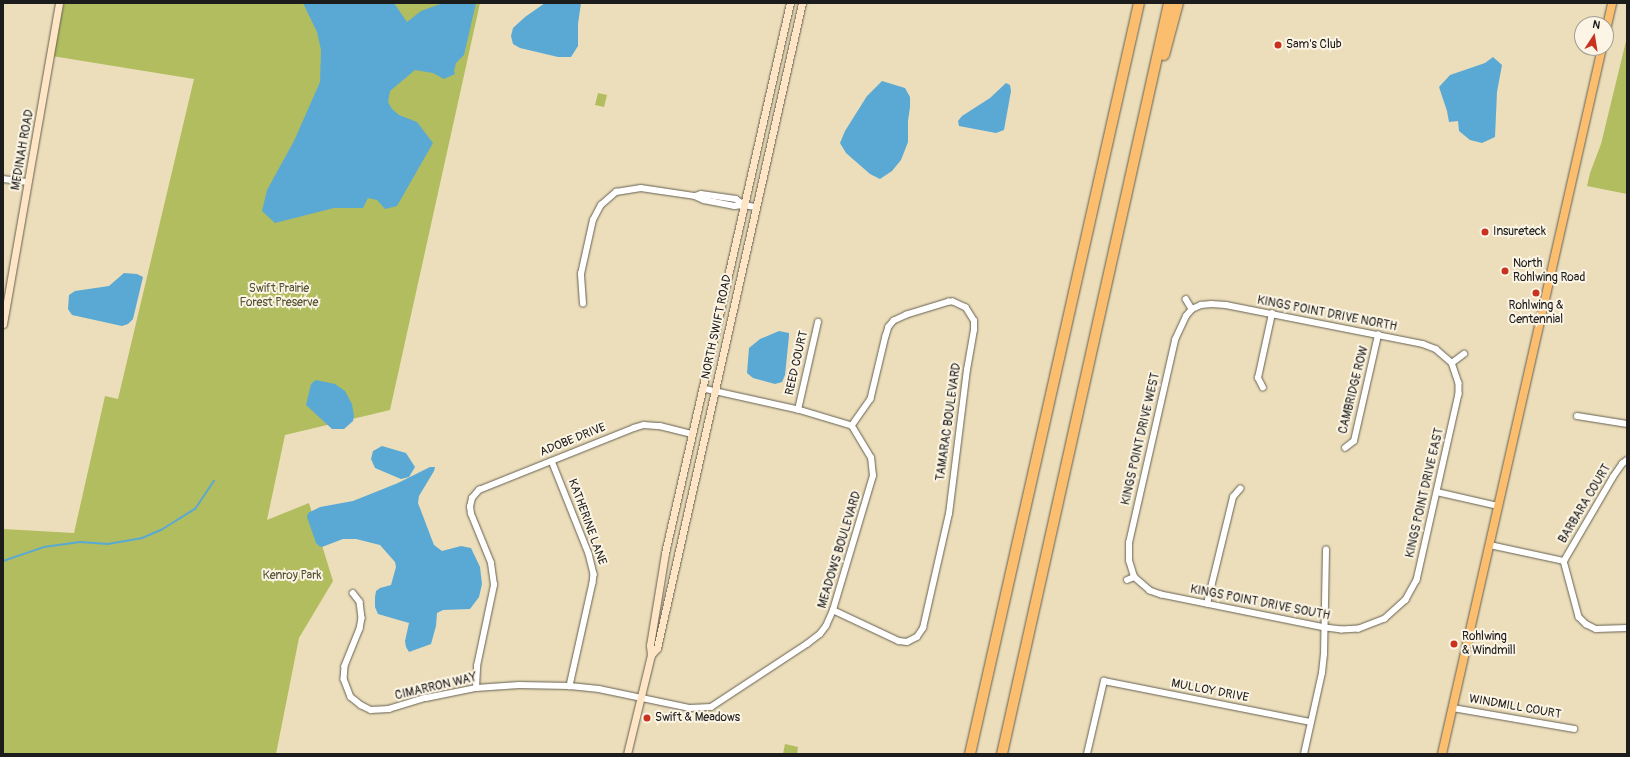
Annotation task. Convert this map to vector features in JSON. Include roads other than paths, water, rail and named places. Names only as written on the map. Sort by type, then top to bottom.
[{"type":"highway","points":[[970,754],[1139,3]]},
{"type":"highway","points":[[1003,754],[1169,3]]},
{"type":"highway","points":[[1142,130],[1178,3]]},
{"type":"main road","points":[[1609,16],[1612,3]]},
{"type":"main road","points":[[1442,754],[1600,56]]},
{"type":"street","name":"MEDINAH ROAD","points":[[3,324],[59,3]]},
{"type":"street","name":"NORTH SWIFT ROAD","points":[[627,754],[651,655],[650,646],[665,553],[790,3]]},
{"type":"street","name":"NORTH SWIFT ROAD","points":[[651,655],[657,648],[802,3]]},
{"type":"street","points":[[3,179],[28,182]]},
{"type":"street","points":[[583,304],[581,274],[593,220],[603,202],[616,192],[635,187],[695,196],[704,200],[734,206],[744,205],[755,207]]},
{"type":"street","points":[[1186,299],[1192,309]]},
{"type":"street","name":"TAMARAC BOULEVARD","points":[[833,610],[899,641],[907,642],[917,637],[923,628],[948,514],[967,370],[974,330],[974,321],[966,308],[953,302],[949,302],[907,315],[894,321],[889,327],[886,336],[871,399],[852,426]]},
{"type":"street","name":"KINGS POINT DRIVE NORTH","points":[[1192,309],[1201,305],[1211,304],[1272,314],[1378,335],[1430,346],[1452,363]]},
{"type":"street","name":"KINGS POINT DRIVE WEST","points":[[1134,577],[1128,557],[1129,543],[1175,340],[1186,316],[1192,309]]},
{"type":"street","points":[[1263,388],[1258,378],[1272,314]]},
{"type":"street","name":"REED COURT","points":[[798,410],[818,322]]},
{"type":"street","name":"CAMBRIDGE ROW","points":[[1345,448],[1354,441],[1378,335]]},
{"type":"street","points":[[1452,363],[1464,354]]},
{"type":"street","name":"KINGS POINT DRIVE EAST","points":[[1393,613],[1408,597],[1417,580],[1459,394],[1459,383],[1452,363]]},
{"type":"street","points":[[703,389],[798,410],[852,426]]},
{"type":"street","points":[[1577,416],[1627,424]]},
{"type":"street","name":"ADOBE DRIVE","points":[[476,688],[477,666],[494,585],[491,564],[471,514],[470,502],[479,490],[644,425],[660,426],[692,434]]},
{"type":"street","name":"MEADOWS BOULEVARD","points":[[640,698],[690,708],[710,707],[820,634],[826,626],[833,610],[873,476],[871,458],[852,426]]},
{"type":"street","name":"BARBARA COURT","points":[[1564,561],[1613,478],[1622,464],[1627,460]]},
{"type":"street","name":"KATHERINE LANE","points":[[552,461],[589,554],[594,574],[570,686]]},
{"type":"street","points":[[1207,604],[1233,497],[1240,489]]},
{"type":"street","points":[[1437,492],[1498,506]]},
{"type":"street","points":[[1490,545],[1564,561],[1579,617],[1586,624],[1596,629],[1627,628]]},
{"type":"street","points":[[1304,754],[1322,673],[1325,628],[1326,550]]},
{"type":"street","points":[[1127,580],[1134,577]]},
{"type":"street","name":"KINGS POINT DRIVE SOUTH","points":[[1134,577],[1150,591],[1161,595],[1325,628],[1342,630],[1359,629],[1377,623],[1393,613]]},
{"type":"street","name":"CIMARRON WAY","points":[[353,593],[360,602],[362,618],[360,629],[349,652],[344,673],[348,692],[355,701],[366,708],[381,711],[426,698],[476,688],[519,685],[570,686],[640,698]]},
{"type":"street","name":"MULLOY DRIVE","points":[[1087,754],[1104,681],[1311,722]]},
{"type":"street","name":"WINDMILL COURT","points":[[1453,708],[1574,729]]},
{"type":"water","points":[[303,3],[394,3],[407,22],[421,11],[443,3],[476,3],[464,55],[456,63],[454,71],[455,74],[444,79],[433,73],[415,70],[390,91],[388,102],[392,109],[399,115],[417,122],[433,143],[397,206],[385,209],[377,200],[368,198],[363,208],[334,208],[275,223],[262,211],[267,190],[294,141],[320,82],[321,50],[317,32]]},
{"type":"water","points":[[545,3],[581,3],[578,24],[578,46],[571,57],[558,57],[520,48],[513,44],[511,36],[513,28],[525,17]]},
{"type":"water","points":[[1493,57],[1502,65],[1497,92],[1495,137],[1482,143],[1470,140],[1459,131],[1458,121],[1449,122],[1439,87],[1450,75],[1485,63]]},
{"type":"water","points":[[882,81],[905,88],[910,97],[910,107],[908,142],[901,160],[892,171],[880,179],[870,174],[846,153],[840,143],[845,131],[867,96]]},
{"type":"water","points":[[1006,83],[1010,85],[1011,91],[1004,130],[996,133],[959,126],[958,121],[962,116],[990,98]]},
{"type":"water","points":[[124,273],[137,274],[143,277],[133,319],[128,324],[122,326],[72,315],[68,309],[69,295],[75,291],[109,286]]},
{"type":"water","points":[[779,331],[789,333],[785,375],[782,382],[775,384],[753,378],[747,373],[749,348],[760,339]]},
{"type":"water","points":[[316,380],[335,384],[345,391],[352,404],[354,416],[353,421],[344,429],[332,429],[306,405],[311,384]]},
{"type":"water","points":[[382,446],[406,453],[415,467],[409,477],[401,479],[375,468],[371,459],[373,451]]},
{"type":"water","points":[[430,467],[435,467],[434,471],[419,496],[418,503],[434,545],[442,551],[461,546],[471,548],[480,567],[482,584],[479,597],[470,609],[443,610],[437,613],[436,626],[431,644],[409,652],[405,641],[409,623],[378,614],[375,607],[376,591],[380,588],[391,585],[396,567],[395,562],[380,545],[356,539],[343,539],[322,547],[319,546],[316,543],[307,517],[308,513],[320,507],[353,501],[398,483]]},
{"type":"waterway","points":[[3,561],[44,547],[80,542],[108,544],[142,538],[161,530],[195,509],[214,481]]},
{"type":"place","name":"Sam's Club","points":[[1278,45]]},
{"type":"place","name":"Insureteck","points":[[1485,232]]},
{"type":"place","name":"North Rohlwing Road","points":[[1505,271]]},
{"type":"place","name":"Rohlwing & Centennial","points":[[1536,293]]},
{"type":"place","name":"Rohlwing & Windmill","points":[[1454,644]]},
{"type":"place","name":"Swift & Meadows","points":[[647,718]]},
{"type":"park label","name":"Swift Prairie Forest Preserve","points":[[279,296]]},
{"type":"park label","name":"Kenroy Park","points":[[292,576]]}]
